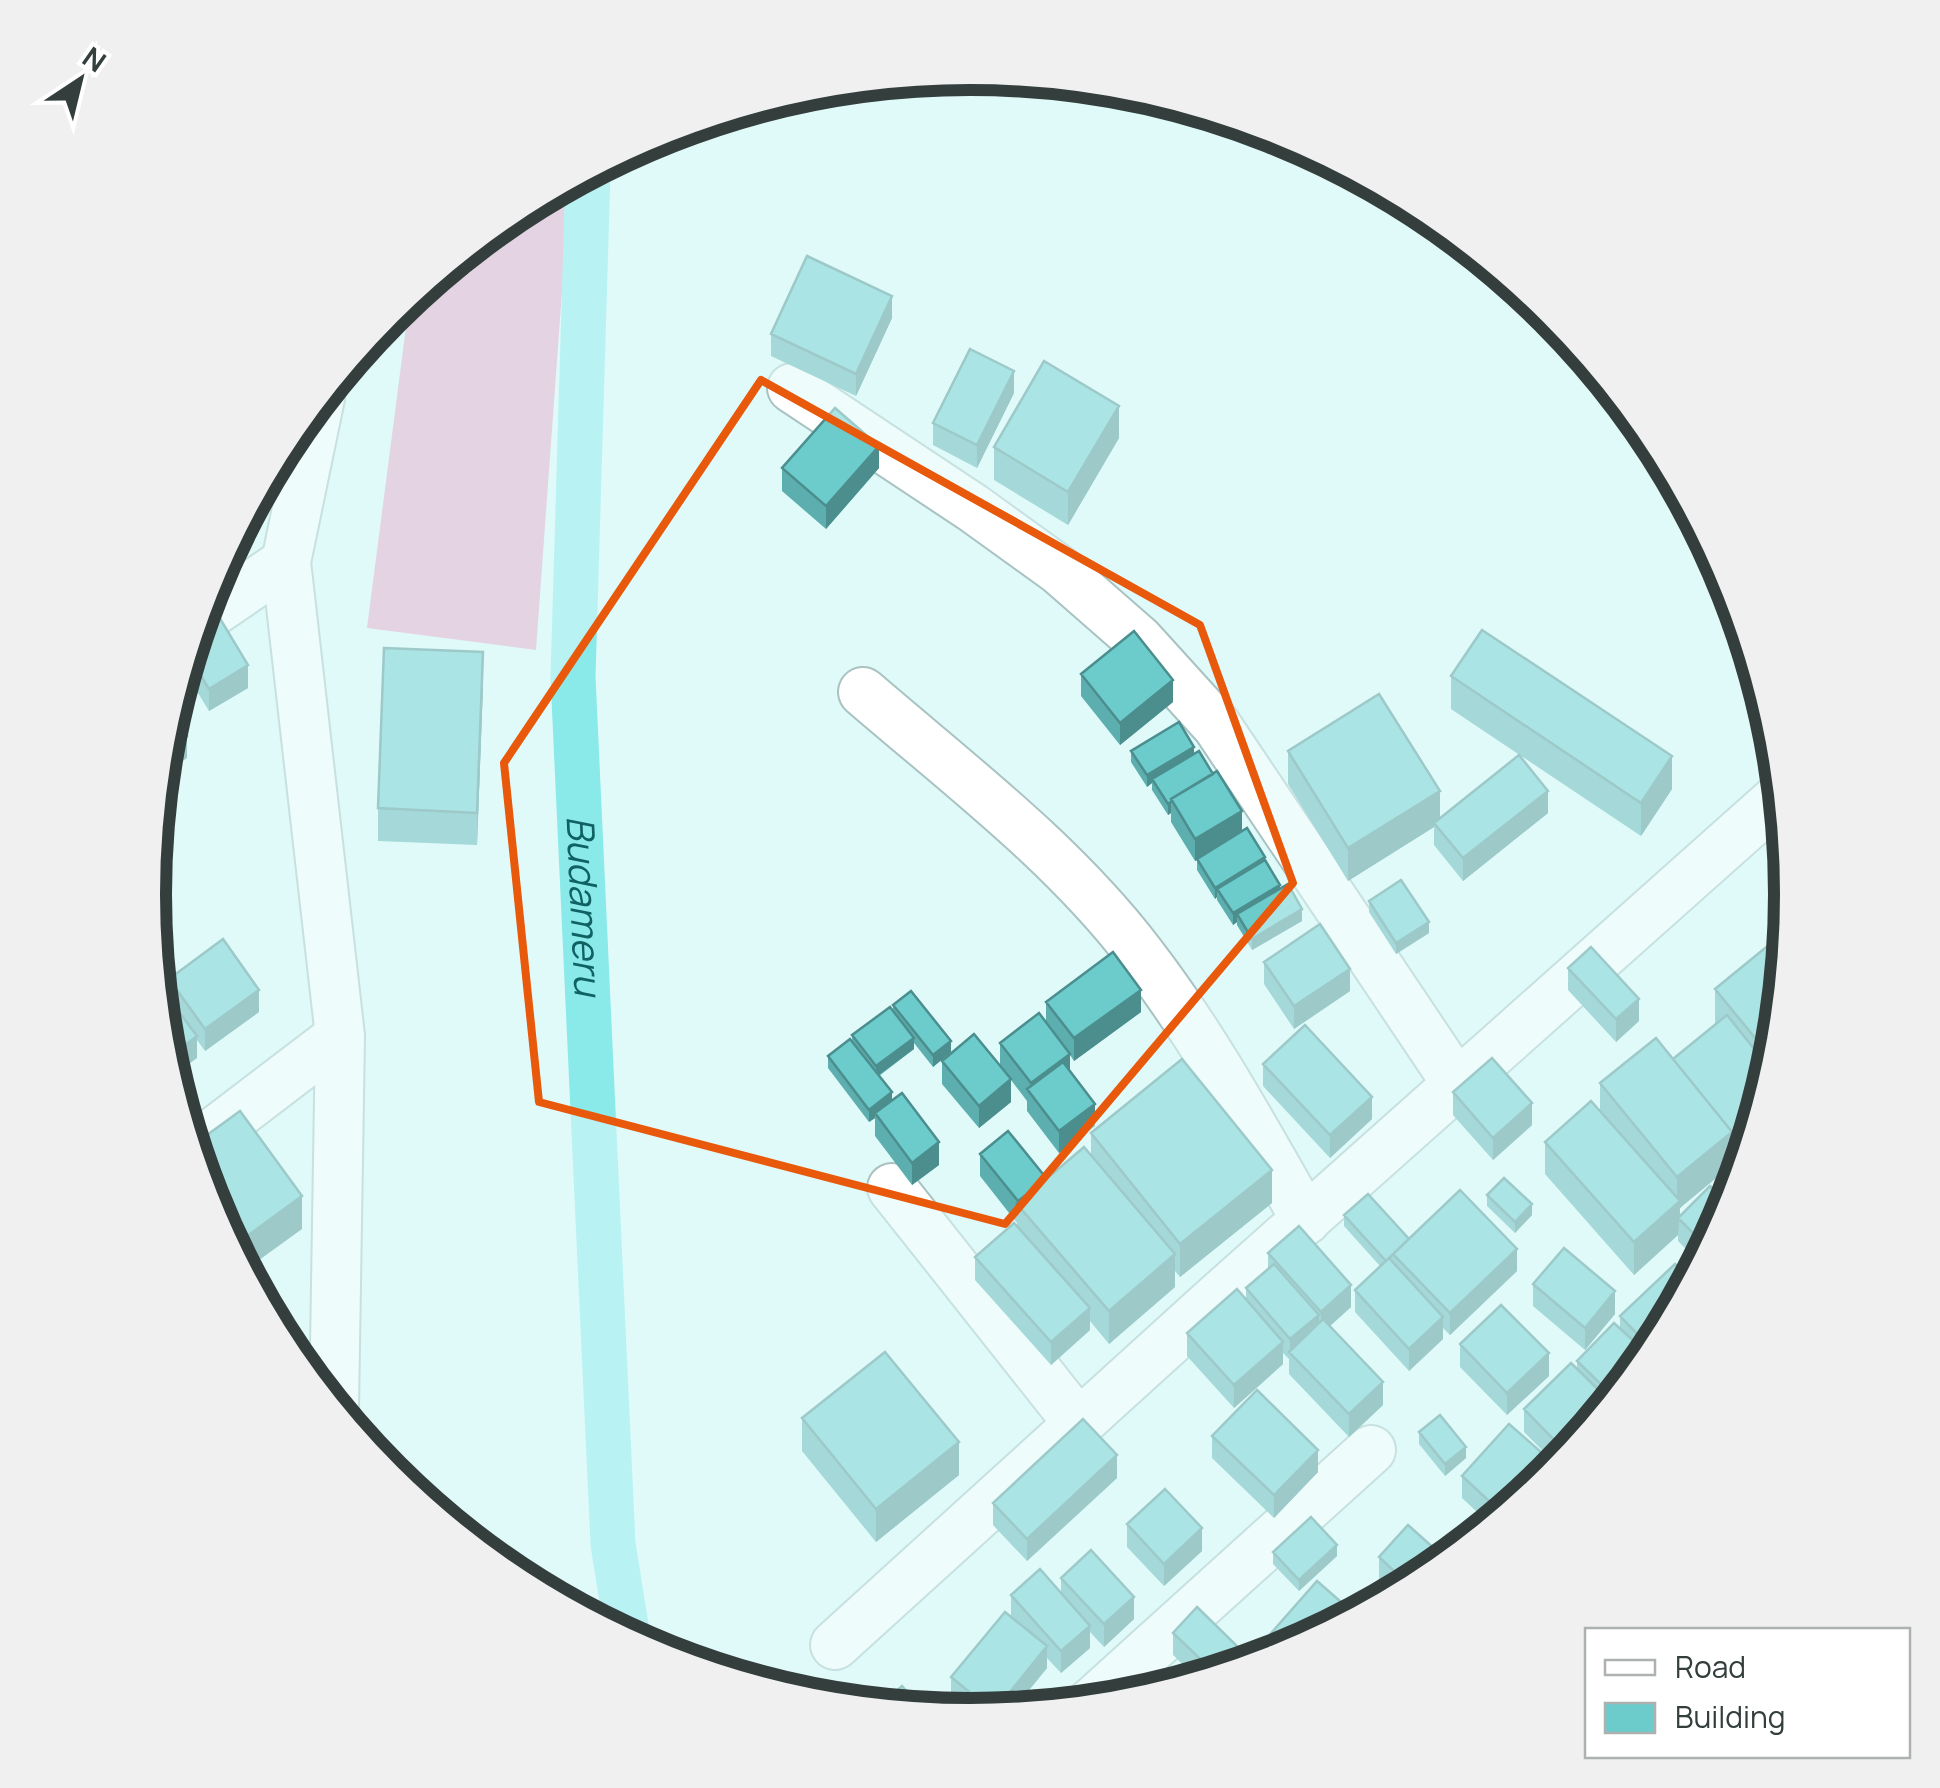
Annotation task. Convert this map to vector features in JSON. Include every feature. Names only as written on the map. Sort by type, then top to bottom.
[{"type":"street","points":[[792,388],[1059,570],[1139,640],[1217,726],[1457,1084]]},
{"type":"street","points":[[313,430],[286,562],[340,1036],[334,1386]]},
{"type":"street","points":[[219,608],[286,562]]},
{"type":"street","points":[[863,692],[1044,849],[1139,952],[1201,1037],[1306,1220]]},
{"type":"street","points":[[836,1645],[1769,807]]},
{"type":"street","points":[[205,1139],[340,1036]]},
{"type":"street","points":[[892,1188],[1080,1424]]},
{"type":"street","points":[[1110,1686],[1371,1450]]},
{"type":"highlighted area","points":[[761,380],[1200,625],[1293,883],[1005,1224],[539,1102],[504,763]]},
{"type":"shaded area","points":[[569,198],[536,650],[367,628],[407,320],[481,256]]},
{"type":"building","points":[[807,256],[892,296],[856,374],[771,334]]},
{"type":"building","points":[[970,349],[1014,371],[977,445],[933,423]]},
{"type":"building","points":[[1044,361],[1119,406],[1068,492],[994,447]]},
{"type":"building","points":[[835,408],[879,446],[826,506],[782,468]]},
{"type":"building","points":[[217,614],[248,665],[209,689],[198,671]]},
{"type":"building","points":[[1482,630],[1672,756],[1641,803],[1451,676]]},
{"type":"building","points":[[1134,631],[1173,680],[1120,723],[1081,674]]},
{"type":"building","points":[[384,648],[483,652],[477,813],[378,808]]},
{"type":"building","points":[[1379,694],[1440,791],[1348,848],[1288,751]]},
{"type":"building","points":[[1179,722],[1194,747],[1147,775],[1131,751]]},
{"type":"building","points":[[1199,751],[1213,774],[1168,804],[1152,779]]},
{"type":"building","points":[[1519,755],[1548,791],[1463,858],[1434,823]]},
{"type":"building","points":[[1217,771],[1242,811],[1195,839],[1171,799]]},
{"type":"building","points":[[1247,828],[1265,857],[1215,888],[1197,859]]},
{"type":"building","points":[[1265,860],[1280,885],[1233,913],[1217,889]]},
{"type":"building","points":[[1401,880],[1429,922],[1396,943],[1369,901]]},
{"type":"building","points":[[1288,884],[1302,909],[1252,939],[1237,914]]},
{"type":"building","points":[[1320,924],[1350,969],[1294,1006],[1264,962]]},
{"type":"building","points":[[223,939],[259,990],[205,1029],[171,978]]},
{"type":"building","points":[[1770,944],[1772,946],[1760,1044],[1715,989]]},
{"type":"building","points":[[1591,947],[1639,999],[1616,1019],[1568,968]]},
{"type":"building","points":[[1113,952],[1141,990],[1074,1038],[1046,1002]]},
{"type":"building","points":[[911,991],[951,1041],[933,1055],[893,1005]]},
{"type":"building","points":[[174,1005],[197,1036],[181,1048]]},
{"type":"building","points":[[890,1007],[914,1038],[876,1066],[852,1035]]},
{"type":"building","points":[[1039,1013],[1070,1054],[1031,1083],[1000,1043]]},
{"type":"building","points":[[1727,1015],[1758,1054],[1735,1139],[1732,1132],[1673,1059]]},
{"type":"building","points":[[1305,1025],[1372,1097],[1330,1135],[1263,1064]]},
{"type":"building","points":[[974,1034],[1011,1079],[979,1106],[942,1061]]},
{"type":"building","points":[[1656,1038],[1732,1132],[1677,1177],[1600,1083]]},
{"type":"building","points":[[850,1039],[892,1092],[869,1110],[828,1056]]},
{"type":"building","points":[[1492,1058],[1532,1103],[1493,1138],[1453,1092]]},
{"type":"building","points":[[1182,1059],[1272,1170],[1180,1244],[1091,1133]]},
{"type":"building","points":[[1063,1062],[1095,1104],[1059,1131],[1027,1089]]},
{"type":"building","points":[[902,1093],[939,1142],[912,1163],[875,1113]]},
{"type":"building","points":[[1591,1101],[1680,1201],[1634,1242],[1545,1142]]},
{"type":"building","points":[[240,1111],[302,1196],[244,1238],[204,1137]]},
{"type":"building","points":[[1008,1131],[1047,1179],[1018,1201],[980,1154]]},
{"type":"building","points":[[1084,1147],[1175,1254],[1109,1311],[1017,1204]]},
{"type":"building","points":[[1504,1178],[1532,1204],[1515,1222],[1487,1195]]},
{"type":"building","points":[[1710,1186],[1716,1192],[1697,1237],[1678,1218]]},
{"type":"building","points":[[1460,1190],[1517,1249],[1450,1313],[1393,1254]]},
{"type":"building","points":[[1368,1194],[1409,1239],[1386,1261],[1344,1215]]},
{"type":"building","points":[[1014,1223],[1090,1308],[1051,1342],[975,1257]]},
{"type":"building","points":[[1299,1226],[1351,1285],[1321,1312],[1268,1253]]},
{"type":"building","points":[[1564,1248],[1615,1291],[1585,1328],[1533,1284]]},
{"type":"building","points":[[1389,1258],[1443,1317],[1409,1349],[1355,1290]]},
{"type":"building","points":[[1274,1264],[1319,1315],[1290,1339],[1246,1288]]},
{"type":"building","points":[[1675,1264],[1680,1269],[1641,1338],[1620,1316]]},
{"type":"building","points":[[1237,1289],[1283,1342],[1234,1385],[1187,1333]]},
{"type":"building","points":[[1501,1305],[1549,1353],[1507,1393],[1460,1344]]},
{"type":"building","points":[[1323,1319],[1383,1382],[1349,1414],[1289,1352]]},
{"type":"building","points":[[1614,1323],[1637,1344],[1604,1388],[1577,1361]]},
{"type":"building","points":[[885,1352],[959,1442],[876,1509],[802,1418]]},
{"type":"building","points":[[1571,1363],[1601,1392],[1557,1443],[1524,1409]]},
{"type":"building","points":[[1257,1390],[1318,1450],[1274,1495],[1212,1436]]},
{"type":"building","points":[[1440,1415],[1466,1447],[1445,1464],[1419,1432]]},
{"type":"building","points":[[1083,1419],[1117,1455],[1027,1539],[993,1503]]},
{"type":"building","points":[[1509,1424],[1545,1456],[1492,1504],[1462,1476]]},
{"type":"building","points":[[1165,1489],[1202,1528],[1164,1564],[1127,1524]]},
{"type":"building","points":[[1311,1517],[1337,1545],[1299,1580],[1273,1552]]},
{"type":"building","points":[[1408,1525],[1435,1549],[1398,1575],[1379,1557]]},
{"type":"building","points":[[1091,1550],[1134,1597],[1104,1624],[1061,1578]]},
{"type":"building","points":[[1040,1569],[1090,1626],[1061,1651],[1011,1595]]},
{"type":"building","points":[[1317,1581],[1344,1605],[1326,1615],[1263,1642]]},
{"type":"building","points":[[1197,1607],[1239,1648],[1204,1663],[1173,1633]]},
{"type":"building","points":[[1005,1612],[1047,1646],[1006,1697],[976,1698],[951,1677]]},
{"type":"building","points":[[902,1686],[910,1695],[894,1694]]},
{"type":"waterway","name":"Budameru","points":[[588,187],[573,677],[613,1544],[625,1620]]}]
